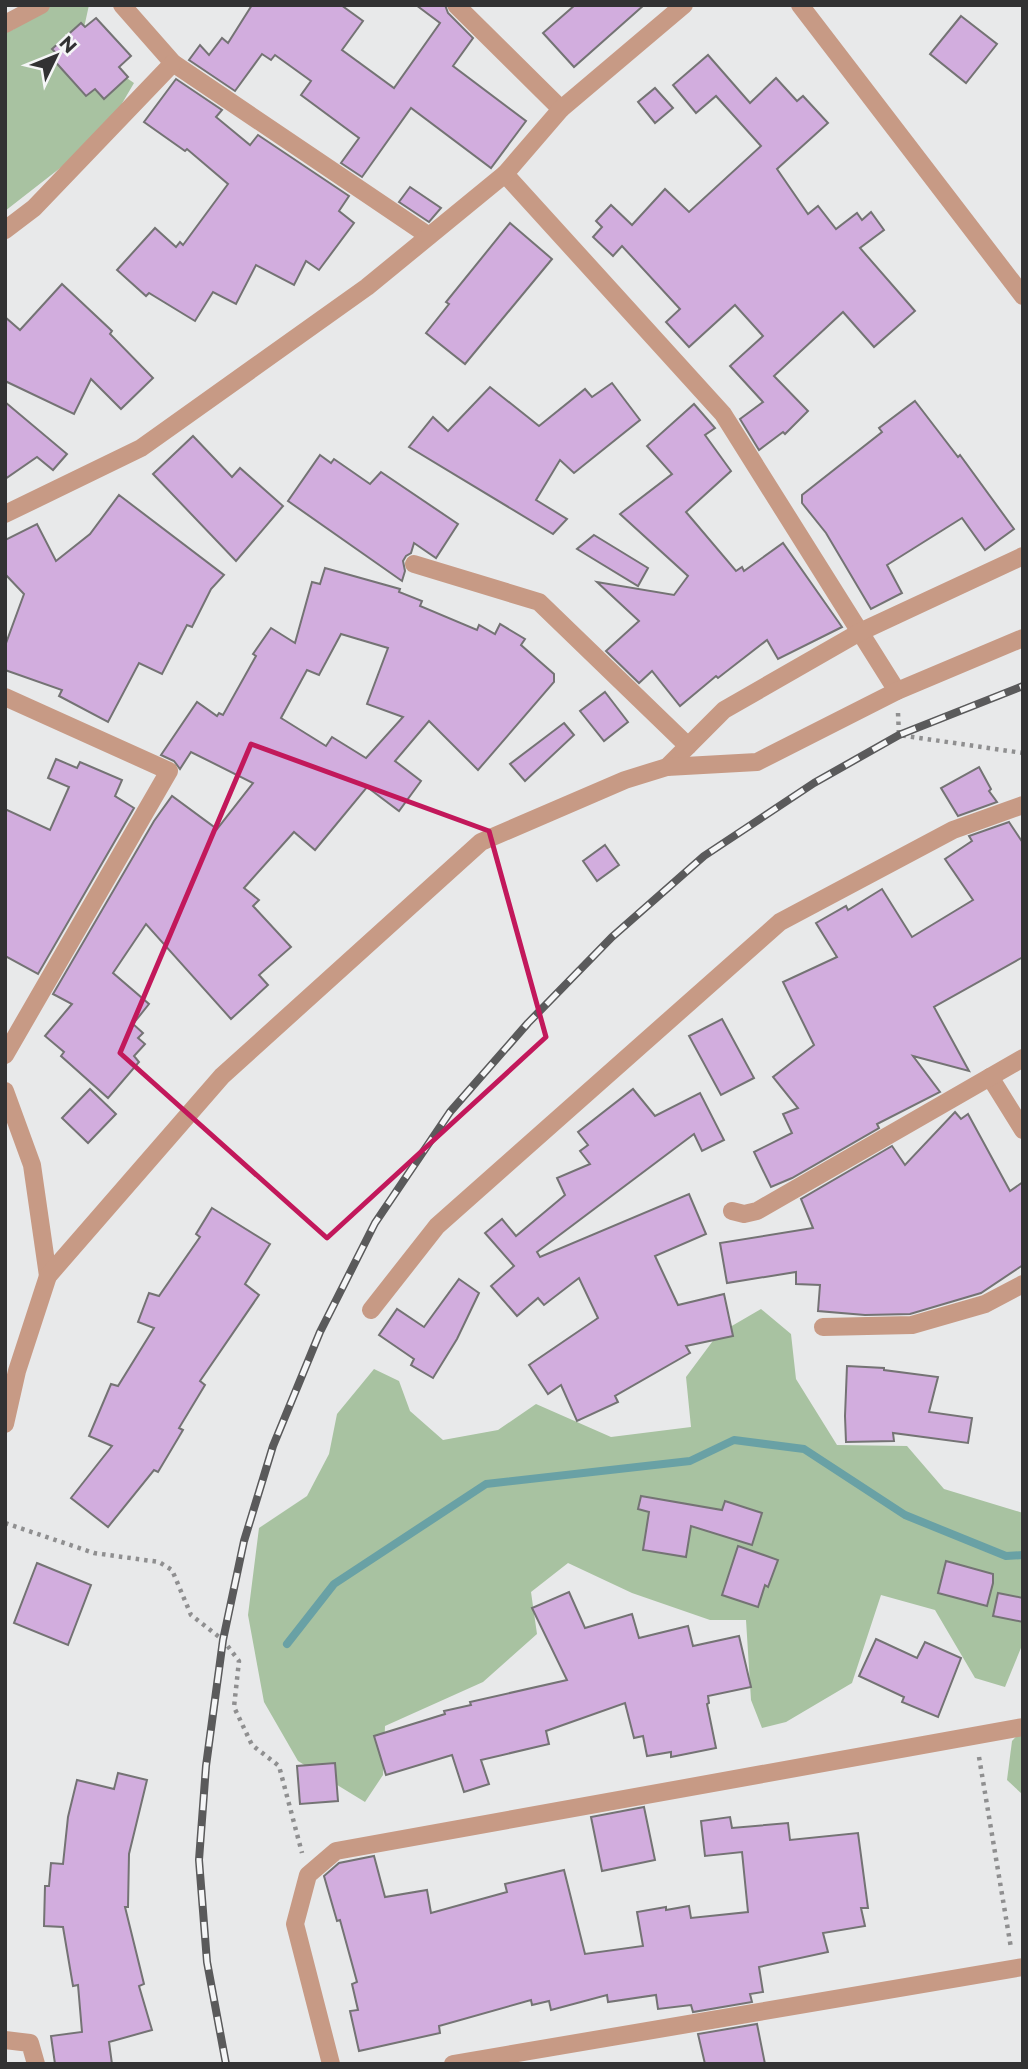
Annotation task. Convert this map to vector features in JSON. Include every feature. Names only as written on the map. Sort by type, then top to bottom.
[{"type":"street","points":[[5,24],[41,5]]},
{"type":"street","points":[[122,5],[173,63],[429,236]]},
{"type":"street","points":[[456,5],[561,109]]},
{"type":"street","points":[[5,514],[141,448],[367,287],[505,174],[561,109],[684,5]]},
{"type":"street","points":[[800,5],[1023,296]]},
{"type":"street","points":[[5,230],[34,208],[173,63]]},
{"type":"street","points":[[505,174],[723,414],[897,691]]},
{"type":"street","points":[[667,767],[724,710],[860,632],[1023,556]]},
{"type":"street","points":[[414,564],[539,602],[688,746]]},
{"type":"street","points":[[5,1424],[17,1371],[48,1276],[222,1076],[481,842],[625,780],[667,767],[757,762],[897,691],[1023,638]]},
{"type":"street","points":[[5,697],[169,771],[5,1055]]},
{"type":"street","points":[[371,1310],[437,1226],[780,922],[953,830],[1023,805]]},
{"type":"street","points":[[732,1211],[744,1214],[757,1211],[1023,1058]]},
{"type":"street","points":[[990,1077],[1023,1130]]},
{"type":"street","points":[[5,1091],[32,1165],[48,1276]]},
{"type":"street","points":[[823,1327],[912,1325],[985,1304],[1023,1284]]},
{"type":"street","points":[[331,2064],[295,1924],[308,1875],[336,1851],[1023,1727]]},
{"type":"street","points":[[453,2064],[1019,1968]]},
{"type":"street","points":[[5,2040],[30,2043],[36,2064]]},
{"type":"path","points":[[897,691],[899,735],[1023,753]]},
{"type":"path","points":[[5,1523],[94,1553],[159,1562],[172,1570],[191,1615],[223,1640],[239,1661],[234,1707],[252,1745],[279,1766],[308,1875]]},
{"type":"path","points":[[975,1735],[1019,1968]]},
{"type":"highlighted area","points":[[251,744],[489,831],[546,1037],[327,1238],[120,1053]]},
{"type":"green space","points":[[41,5],[89,5],[80,46],[134,83],[117,112],[73,158],[5,211],[5,33],[14,29]]},
{"type":"green space","points":[[761,1309],[791,1334],[796,1379],[837,1445],[907,1446],[944,1489],[1023,1513],[1023,1643],[1005,1687],[975,1678],[935,1610],[881,1595],[852,1683],[786,1722],[762,1728],[751,1700],[746,1620],[710,1620],[632,1593],[568,1563],[531,1592],[537,1634],[483,1682],[385,1726],[383,1775],[365,1802],[298,1761],[264,1702],[248,1615],[259,1528],[307,1496],[329,1454],[337,1414],[374,1369],[399,1381],[410,1411],[443,1440],[498,1430],[536,1404],[611,1437],[691,1427],[686,1377],[718,1334]]},
{"type":"green space","points":[[1023,1729],[1023,1795],[1007,1780],[1012,1741]]},
{"type":"building","points":[[252,5],[341,5],[363,21],[342,50],[394,88],[440,23],[416,5],[445,5],[448,13],[473,38],[453,66],[526,121],[491,168],[411,108],[362,177],[341,163],[359,138],[301,95],[311,81],[275,55],[271,60],[262,54],[235,91],[189,60],[200,45],[209,55],[222,38],[228,43]]},
{"type":"building","points":[[575,5],[644,5],[574,67],[543,33]]},
{"type":"building","points":[[961,16],[997,44],[966,83],[930,54]]},
{"type":"building","points":[[96,18],[131,56],[119,67],[128,77],[104,99],[95,89],[86,96],[51,57],[56,53],[52,49],[81,23],[85,27]]},
{"type":"building","points":[[708,55],[750,103],[776,78],[797,101],[803,96],[828,123],[777,169],[808,214],[818,206],[836,229],[857,213],[862,220],[871,212],[884,230],[860,248],[915,311],[874,347],[843,312],[774,376],[808,411],[785,434],[783,432],[759,450],[740,419],[763,402],[730,366],[763,336],[735,305],[689,347],[666,322],[680,309],[622,246],[613,256],[593,237],[602,227],[596,221],[611,205],[632,225],[665,189],[689,212],[761,146],[716,96],[696,113],[673,85]]},
{"type":"building","points":[[176,79],[222,110],[216,117],[250,145],[258,135],[349,196],[339,211],[354,223],[319,270],[306,261],[294,285],[256,265],[236,304],[213,292],[195,321],[149,293],[146,296],[117,270],[155,228],[176,247],[180,242],[183,245],[228,184],[187,149],[185,151],[144,122]]},
{"type":"building","points":[[655,88],[673,108],[655,123],[638,102]]},
{"type":"building","points":[[410,187],[441,208],[429,222],[399,202]]},
{"type":"building","points":[[510,223],[552,259],[465,364],[426,333],[449,304],[446,302]]},
{"type":"building","points":[[62,284],[112,331],[110,334],[153,378],[121,409],[91,379],[74,414],[5,381],[5,317],[20,330]]},
{"type":"building","points":[[612,383],[640,420],[574,473],[560,460],[536,500],[567,519],[553,534],[409,447],[433,417],[448,431],[490,387],[539,426],[585,389],[592,397]]},
{"type":"building","points":[[915,401],[958,457],[960,455],[1014,529],[985,550],[962,518],[887,565],[902,593],[871,609],[826,533],[802,503],[802,495],[882,432],[879,428]]},
{"type":"building","points":[[5,402],[67,454],[53,470],[37,457],[5,479]]},
{"type":"building","points":[[694,404],[715,428],[705,435],[731,471],[686,512],[736,571],[742,567],[744,571],[783,543],[842,627],[778,659],[767,640],[718,678],[716,676],[680,706],[652,671],[639,683],[606,651],[639,621],[597,582],[674,595],[688,576],[620,514],[672,474],[647,446]]},
{"type":"building","points":[[193,436],[232,477],[240,468],[283,506],[236,561],[153,474]]},
{"type":"building","points":[[320,455],[331,463],[334,459],[370,484],[381,472],[458,524],[436,558],[414,543],[411,553],[403,561],[405,571],[402,581],[288,501]]},
{"type":"building","points":[[119,495],[224,575],[211,589],[192,627],[187,625],[162,674],[139,663],[108,722],[59,696],[62,690],[5,670],[5,646],[24,594],[5,574],[5,540],[37,524],[56,561],[90,534]]},
{"type":"building","points":[[594,535],[648,568],[638,586],[577,549]]},
{"type":"building","points":[[325,568],[400,589],[399,592],[422,601],[420,606],[477,630],[479,625],[495,634],[500,624],[525,639],[521,645],[554,674],[554,682],[478,770],[429,721],[395,761],[421,781],[399,811],[367,787],[315,850],[294,832],[244,888],[259,900],[253,906],[291,947],[259,975],[268,985],[231,1019],[146,924],[113,973],[149,1004],[133,1024],[143,1033],[138,1038],[145,1044],[134,1056],[139,1062],[108,1098],[61,1056],[64,1052],[45,1036],[72,1004],[53,994],[154,821],[172,796],[217,829],[253,783],[191,752],[180,769],[174,761],[161,755],[197,702],[217,716],[219,713],[223,715],[256,656],[253,654],[271,628],[295,643],[312,582],[320,584]],"holes":[[[341,634],[388,648],[367,704],[403,717],[366,758],[332,737],[326,746],[281,718],[307,670],[319,675]]]},
{"type":"building","points":[[605,692],[628,722],[604,741],[580,711]]},
{"type":"building","points":[[564,723],[574,735],[525,781],[510,764]]},
{"type":"building","points":[[56,759],[77,768],[80,762],[122,780],[115,796],[134,808],[38,974],[5,956],[5,809],[50,830],[69,787],[48,778]]},
{"type":"building","points":[[979,767],[997,802],[958,816],[941,788]]},
{"type":"building","points":[[1009,822],[1023,843],[1023,957],[934,1007],[969,1071],[913,1056],[940,1092],[877,1124],[879,1128],[792,1178],[771,1187],[754,1152],[792,1133],[783,1114],[798,1108],[773,1077],[814,1045],[783,982],[837,957],[816,923],[846,906],[848,910],[882,889],[912,937],[973,900],[945,859],[972,841],[969,836]]},
{"type":"building","points":[[605,845],[619,865],[597,881],[583,861]]},
{"type":"building","points":[[722,1019],[754,1078],[721,1095],[689,1036]]},
{"type":"building","points":[[90,1089],[116,1114],[88,1143],[62,1118]]},
{"type":"building","points":[[633,1089],[655,1116],[700,1093],[724,1140],[702,1151],[694,1134],[537,1252],[540,1257],[689,1194],[706,1234],[655,1256],[678,1305],[724,1294],[733,1336],[686,1346],[690,1353],[615,1396],[618,1402],[577,1421],[561,1385],[548,1394],[529,1365],[598,1318],[579,1278],[544,1305],[538,1298],[517,1316],[491,1286],[514,1266],[485,1233],[502,1219],[516,1236],[565,1195],[557,1178],[590,1164],[580,1151],[588,1145],[578,1132]]},
{"type":"building","points":[[955,1112],[961,1119],[968,1114],[1010,1191],[1023,1182],[1023,1265],[981,1293],[910,1314],[865,1315],[818,1311],[820,1285],[796,1284],[796,1272],[727,1283],[720,1243],[813,1228],[801,1199],[892,1146],[905,1165]]},
{"type":"building","points":[[212,1208],[270,1244],[245,1284],[259,1295],[200,1381],[205,1385],[179,1428],[183,1430],[158,1472],[154,1470],[108,1527],[71,1498],[112,1446],[89,1436],[111,1384],[118,1386],[154,1328],[138,1322],[149,1293],[159,1296],[200,1237],[196,1234]]},
{"type":"building","points":[[459,1279],[479,1293],[457,1339],[433,1378],[411,1365],[414,1359],[379,1335],[397,1309],[424,1327]]},
{"type":"building","points":[[847,1366],[884,1368],[938,1377],[929,1412],[972,1418],[968,1443],[893,1433],[894,1441],[846,1442]]},
{"type":"building","points":[[641,1496],[722,1510],[725,1501],[762,1513],[752,1545],[691,1526],[686,1557],[643,1550],[649,1512],[638,1509]]},
{"type":"building","points":[[738,1546],[778,1560],[768,1587],[765,1585],[758,1607],[722,1595]]},
{"type":"building","points":[[946,1561],[993,1574],[987,1606],[938,1593]]},
{"type":"building","points":[[37,1563],[91,1585],[68,1645],[14,1623]]},
{"type":"building","points":[[569,1592],[585,1628],[632,1614],[639,1638],[688,1626],[693,1646],[739,1636],[751,1687],[708,1696],[707,1704],[716,1748],[671,1757],[671,1752],[647,1756],[643,1736],[634,1738],[625,1703],[546,1731],[549,1744],[481,1760],[489,1784],[464,1792],[452,1755],[386,1775],[374,1736],[445,1714],[444,1711],[471,1705],[470,1702],[567,1680],[532,1608]]},
{"type":"building","points":[[998,1593],[1023,1598],[1023,1622],[993,1616]]},
{"type":"building","points":[[876,1639],[917,1658],[925,1642],[961,1658],[938,1717],[902,1702],[904,1697],[859,1676]]},
{"type":"building","points":[[335,1763],[338,1801],[300,1804],[297,1766]]},
{"type":"building","points":[[118,1773],[147,1780],[129,1854],[128,1907],[125,1907],[144,1984],[139,1986],[152,2030],[109,2042],[112,2064],[55,2064],[51,2036],[82,2032],[78,1985],[73,1986],[63,1927],[44,1926],[45,1886],[49,1886],[51,1863],[63,1864],[68,1817],[77,1780],[114,1789]]},
{"type":"building","points":[[644,1807],[655,1860],[602,1871],[591,1817]]},
{"type":"building","points":[[730,1817],[732,1828],[788,1823],[790,1840],[858,1833],[868,1908],[861,1908],[865,1926],[823,1933],[828,1952],[759,1967],[763,1992],[750,1994],[752,2002],[693,2012],[691,2005],[658,2009],[656,1995],[608,2002],[607,1995],[551,2010],[549,2001],[532,2005],[531,2000],[439,2026],[440,2033],[359,2051],[350,2011],[358,2010],[352,1984],[357,1982],[340,1920],[337,1921],[324,1876],[339,1863],[374,1856],[385,1897],[427,1890],[431,1913],[507,1892],[505,1884],[564,1870],[585,1954],[643,1946],[637,1912],[689,1906],[691,1918],[748,1912],[742,1852],[705,1856],[701,1821]]},
{"type":"building","points":[[757,2024],[765,2064],[705,2064],[698,2034]]},
{"type":"waterway","points":[[287,1644],[334,1584],[486,1484],[690,1461],[734,1440],[804,1449],[905,1515],[1006,1556],[1023,1555]]},
{"type":"railway","points":[[226,2064],[207,1962],[199,1860],[206,1766],[223,1640],[244,1541],[273,1446],[320,1332],[375,1223],[450,1112],[528,1023],[612,937],[704,856],[814,783],[899,735],[1023,686]]}]
